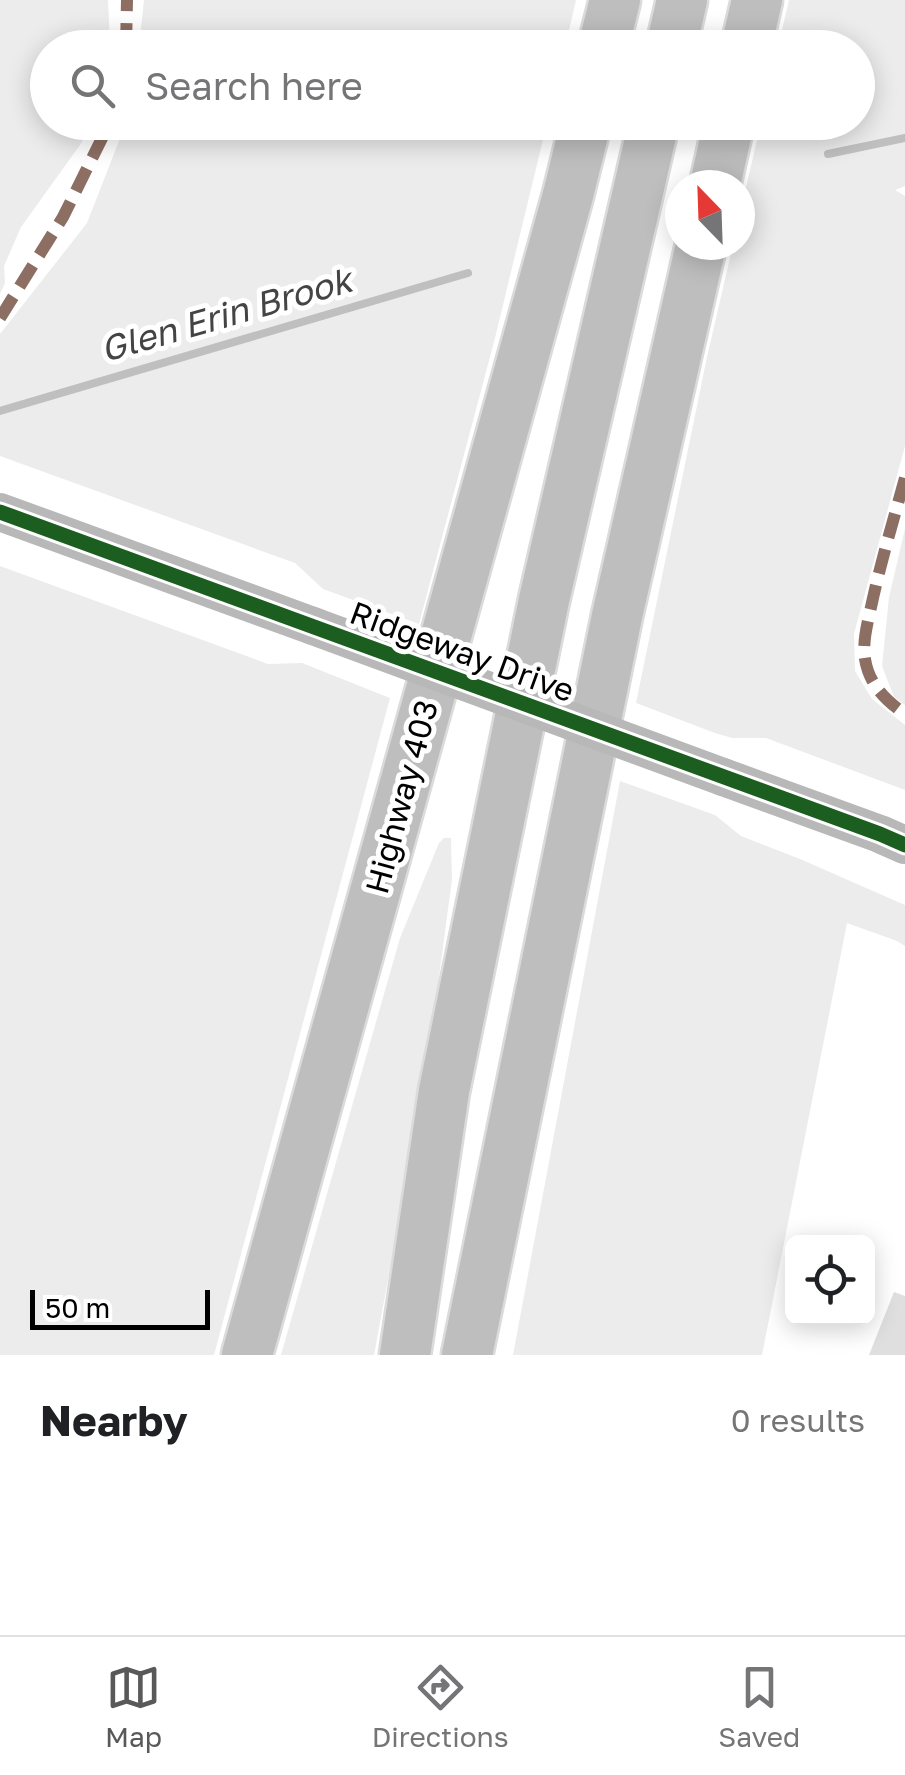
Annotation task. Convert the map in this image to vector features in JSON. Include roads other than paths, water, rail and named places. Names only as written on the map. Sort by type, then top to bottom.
[{"type":"highway","points":[[607,30],[614,0]]},
{"type":"highway","points":[[675,30],[682,0]]},
{"type":"highway","points":[[750,30],[756,0]]},
{"type":"highway","name":"Highway 403","points":[[248,1355],[582,140]]},
{"type":"highway","points":[[404,1355],[452,1053],[544,600],[650,140]]},
{"type":"highway","points":[[718,170],[725,140]]},
{"type":"highway","points":[[468,1355],[617,616],[698,260]]},
{"type":"street","name":"Ridgeway Drive","points":[[0,512],[905,845]]},
{"type":"waterway","name":"Glen Erin Brook","points":[[828,154],[905,138]]},
{"type":"waterway","name":"Glen Erin Brook","points":[[0,411],[468,273]]}]
